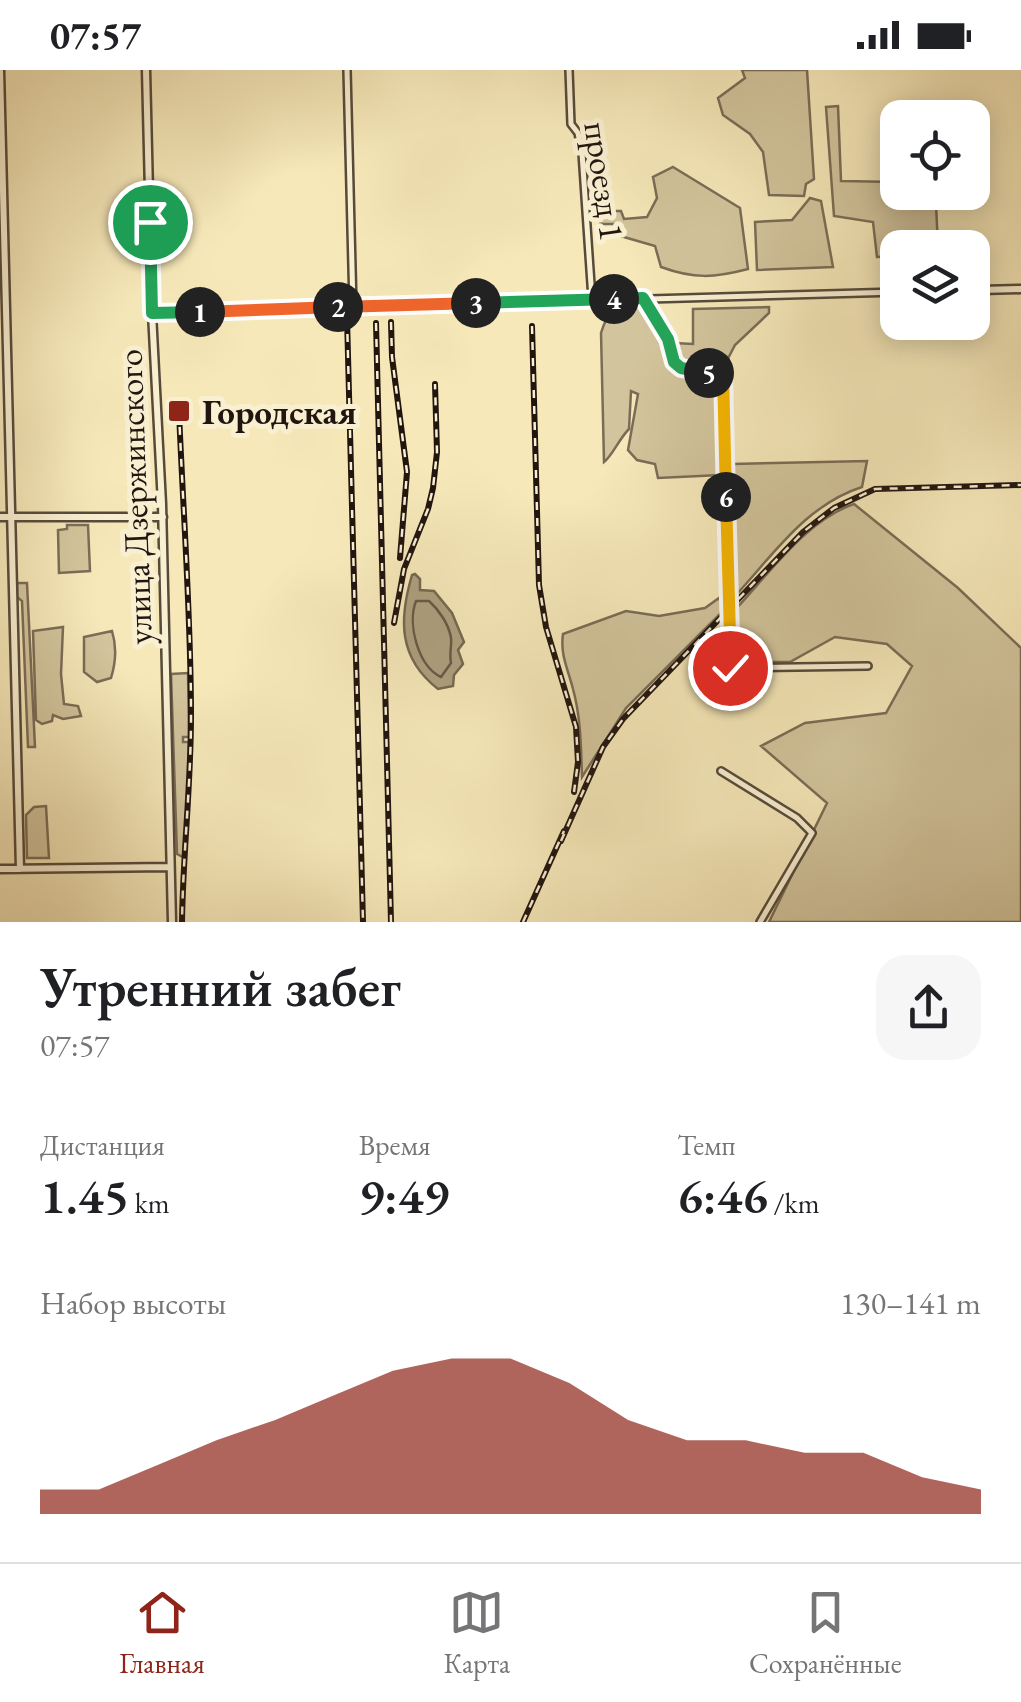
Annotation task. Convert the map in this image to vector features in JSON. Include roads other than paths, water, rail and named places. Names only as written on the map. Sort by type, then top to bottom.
[{"type":"street","points":[[0,70],[2,284],[20,868]]},
{"type":"street","name":"улица Дзержинского","points":[[146,70],[172,922]]},
{"type":"street","points":[[346,70],[353,307]]},
{"type":"street","name":"проезд 1","points":[[569,70],[571,124],[578,133],[583,170],[592,300]]},
{"type":"street","points":[[990,290],[1021,289]]},
{"type":"street","points":[[152,313],[880,292]]},
{"type":"street","points":[[643,298],[668,339],[674,362],[681,368],[723,373],[730,668],[868,666]]},
{"type":"street","points":[[0,518],[162,517]]},
{"type":"street","points":[[721,772],[798,818],[812,833],[760,922]]},
{"type":"street","points":[[0,870],[169,868]]},
{"type":"water","points":[[415,574],[420,579],[420,590],[434,591],[452,613],[464,642],[458,650],[463,664],[454,675],[453,686],[438,689],[415,664],[409,651],[405,607]]},
{"type":"railway","points":[[347,318],[363,922]]},
{"type":"railway","points":[[391,322],[407,472],[400,558]]},
{"type":"railway","points":[[376,323],[391,922]]},
{"type":"railway","points":[[532,326],[539,585],[546,627],[576,727],[578,762],[574,792]]},
{"type":"railway","points":[[394,623],[404,569],[433,488],[437,452],[435,384]]},
{"type":"railway","points":[[179,411],[191,716],[182,922]]},
{"type":"railway","points":[[561,841],[603,747],[623,719],[803,532],[834,508],[875,489],[1021,485]]},
{"type":"railway","points":[[523,922],[564,831]]},
{"type":"place","name":"Городская","points":[[179,411]]}]
